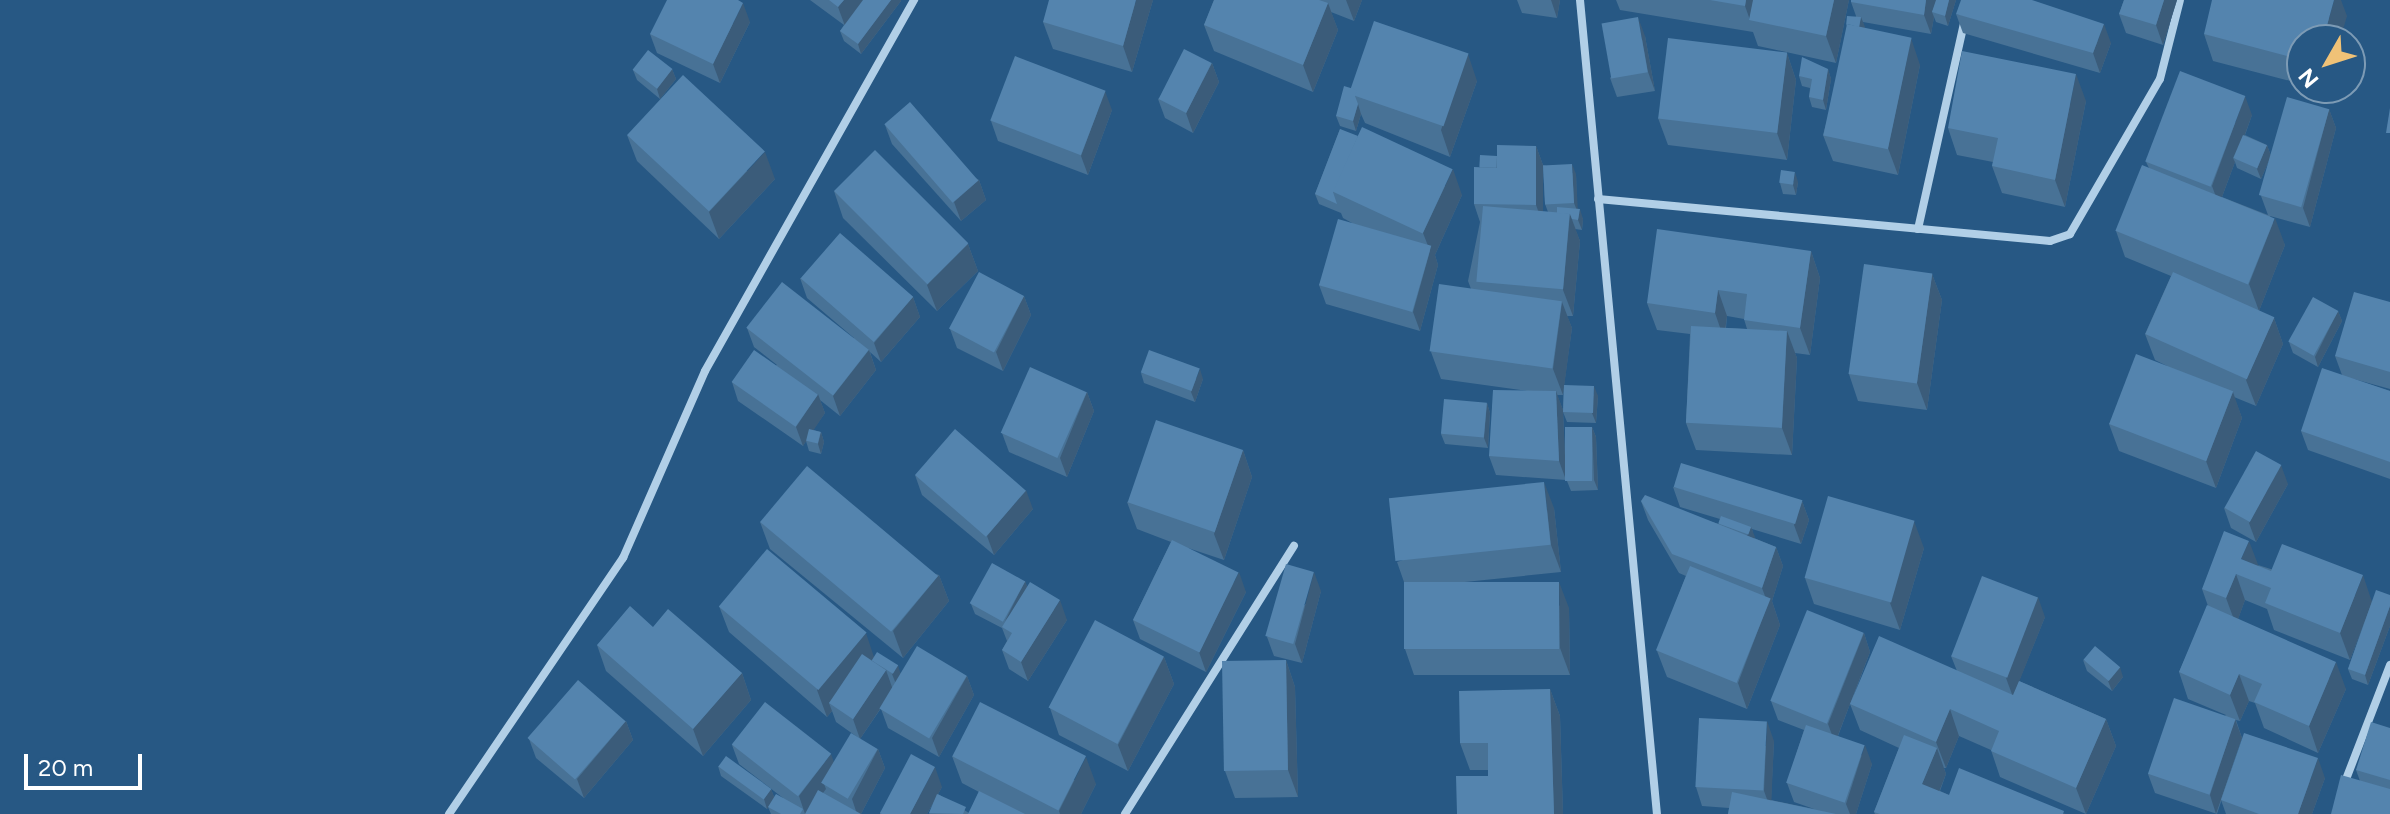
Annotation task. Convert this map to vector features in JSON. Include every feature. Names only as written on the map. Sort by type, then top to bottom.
[{"type":"street","points":[[449,814],[623,558],[705,371],[914,0]]},
{"type":"street","points":[[1580,0],[1657,814]]},
{"type":"street","points":[[1598,199],[2050,241],[2070,234],[2160,79],[2180,0]]},
{"type":"street","points":[[1918,229],[1966,12]]},
{"type":"street","points":[[1125,814],[1294,546]]},
{"type":"street","points":[[2337,800],[2390,665]]},
{"type":"building","points":[[667,0],[738,0],[743,3],[713,64],[650,34]]},
{"type":"building","points":[[829,0],[844,0],[838,7]]},
{"type":"building","points":[[863,0],[891,0],[858,44],[840,31]]},
{"type":"building","points":[[1049,0],[1136,0],[1123,46],[1043,22]]},
{"type":"building","points":[[1214,0],[1319,0],[1328,3],[1303,65],[1204,25]]},
{"type":"building","points":[[1710,0],[1746,0],[1745,6]]},
{"type":"building","points":[[1753,0],[1834,0],[1826,36],[1749,20]]},
{"type":"building","points":[[1851,0],[1926,0],[1924,15]]},
{"type":"building","points":[[1936,0],[1949,0],[1945,16],[1932,12]]},
{"type":"building","points":[[1961,0],[2032,0],[2104,24],[2093,53],[1956,14]]},
{"type":"building","points":[[2124,0],[2164,0],[2156,25],[2119,14]]},
{"type":"building","points":[[2212,0],[2334,0],[2327,24],[2286,24],[2286,56],[2204,34]]},
{"type":"building","points":[[1847,16],[1861,17],[1859,27],[1846,26]]},
{"type":"building","points":[[1638,17],[1648,72],[1611,79],[1602,23]]},
{"type":"building","points":[[1374,21],[1469,54],[1443,126],[1349,94]]},
{"type":"building","points":[[1847,24],[1912,38],[1888,149],[1823,136]]},
{"type":"building","points":[[1668,38],[1787,53],[1777,133],[1658,118]]},
{"type":"building","points":[[1184,49],[1212,63],[1186,113],[1159,99]]},
{"type":"building","points":[[648,50],[672,69],[657,89],[633,70]]},
{"type":"building","points":[[1962,51],[2076,74],[2055,180],[1992,166],[1998,138],[1948,128]]},
{"type":"building","points":[[1015,56],[1106,91],[1081,155],[990,120]]},
{"type":"building","points":[[1802,57],[1828,69],[1823,100],[1809,97],[1812,79],[1799,76]]},
{"type":"building","points":[[2180,71],[2245,96],[2211,187],[2145,162]]},
{"type":"building","points":[[683,75],[765,151],[709,211],[627,135]]},
{"type":"building","points":[[1344,86],[1357,90],[1355,96],[1358,104],[1353,121],[1336,116]]},
{"type":"building","points":[[2286,100],[2286,104],[2311,104],[2329,109],[2301,207],[2259,195]]},
{"type":"building","points":[[910,102],[978,180],[953,203],[884,124]]},
{"type":"building","points":[[2390,108],[2390,133],[2386,133]]},
{"type":"building","points":[[1362,127],[1453,169],[1423,234],[1332,191]]},
{"type":"building","points":[[1340,129],[1358,136],[1333,192],[1337,204],[1315,194]]},
{"type":"building","points":[[2243,135],[2267,145],[2257,168],[2233,158]]},
{"type":"building","points":[[1497,145],[1536,146],[1536,205],[1474,204],[1474,167],[1497,168]]},
{"type":"building","points":[[875,150],[968,243],[927,284],[834,191]]},
{"type":"building","points":[[1480,155],[1497,156],[1496,168],[1479,167]]},
{"type":"building","points":[[1572,164],[1574,203],[1545,204],[1543,166]]},
{"type":"building","points":[[2142,165],[2275,219],[2248,284],[2115,231]]},
{"type":"building","points":[[1781,170],[1795,172],[1793,185],[1779,183]]},
{"type":"building","points":[[1483,206],[1570,214],[1563,289],[1476,282]]},
{"type":"building","points":[[1557,207],[1580,209],[1578,220],[1572,219],[1570,214],[1557,213]]},
{"type":"building","points":[[1338,219],[1431,246],[1412,312],[1319,285]]},
{"type":"building","points":[[1657,229],[1811,251],[1800,328],[1744,320],[1747,294],[1718,290],[1715,313],[1647,303]]},
{"type":"building","points":[[840,233],[913,297],[874,342],[801,278]]},
{"type":"building","points":[[1864,264],[1932,274],[1917,384],[1849,374]]},
{"type":"building","points":[[979,272],[1024,296],[994,352],[949,329]]},
{"type":"building","points":[[2173,272],[2274,317],[2247,379],[2145,334]]},
{"type":"building","points":[[782,282],[869,350],[833,395],[746,328]]},
{"type":"building","points":[[1439,284],[1562,301],[1552,369],[1430,351]]},
{"type":"building","points":[[2354,292],[2390,302],[2390,372],[2335,356]]},
{"type":"building","points":[[2313,297],[2338,311],[2314,356],[2288,342]]},
{"type":"building","points":[[1691,326],[1787,331],[1782,428],[1686,423]]},
{"type":"building","points":[[754,350],[818,395],[796,427],[732,382]]},
{"type":"building","points":[[1149,350],[1200,368],[1192,391],[1141,373]]},
{"type":"building","points":[[2136,354],[2233,391],[2206,461],[2109,424]]},
{"type":"building","points":[[1030,367],[1087,392],[1057,458],[1001,433]]},
{"type":"building","points":[[2322,368],[2390,391],[2390,462],[2301,431]]},
{"type":"building","points":[[1564,385],[1594,386],[1593,413],[1563,412]]},
{"type":"building","points":[[1493,390],[1556,391],[1559,461],[1489,456]]},
{"type":"building","points":[[1444,399],[1487,403],[1484,438],[1441,434]]},
{"type":"building","points":[[1156,420],[1243,450],[1215,532],[1128,502]]},
{"type":"building","points":[[1565,427],[1592,427],[1592,481],[1565,481]]},
{"type":"building","points":[[809,429],[821,432],[818,444],[806,441]]},
{"type":"building","points":[[955,429],[1026,491],[986,537],[915,475]]},
{"type":"building","points":[[2256,451],[2281,465],[2250,522],[2224,508]]},
{"type":"building","points":[[1681,463],[1802,500],[1795,524],[1674,487]]},
{"type":"building","points":[[807,466],[938,576],[891,632],[760,522]]},
{"type":"building","points":[[1544,482],[1551,545],[1395,561],[1389,498]]},
{"type":"building","points":[[1645,495],[1776,547],[1762,588],[1672,554],[1641,501]]},
{"type":"building","points":[[1828,496],[1915,521],[1891,603],[1805,578]]},
{"type":"building","points":[[1721,516],[1751,527],[1748,534],[1718,524]]},
{"type":"building","points":[[2224,531],[2249,541],[2241,559],[2271,571],[2282,544],[2363,575],[2340,633],[2265,603],[2271,588],[2236,574],[2226,598],[2202,589]]},
{"type":"building","points":[[1172,540],[1239,572],[1199,652],[1133,620]]},
{"type":"building","points":[[767,549],[867,633],[818,690],[719,606]]},
{"type":"building","points":[[992,563],[1025,581],[1003,622],[970,603]]},
{"type":"building","points":[[1286,564],[1314,572],[1293,644],[1265,636]]},
{"type":"building","points":[[1690,566],[1771,599],[1737,683],[1656,650]]},
{"type":"building","points":[[1982,576],[2038,598],[2007,678],[1951,656]]},
{"type":"building","points":[[1030,582],[1060,600],[1021,662],[1002,650],[1012,633],[1002,627]]},
{"type":"building","points":[[1404,582],[1559,582],[1559,649],[1404,649]]},
{"type":"building","points":[[2376,590],[2390,595],[2390,606],[2365,675],[2348,669]]},
{"type":"building","points":[[2207,605],[2336,662],[2309,726],[2254,702],[2262,684],[2239,674],[2230,695],[2179,672]]},
{"type":"building","points":[[630,606],[653,627],[668,609],[742,673],[693,729],[597,645]]},
{"type":"building","points":[[1807,610],[1864,633],[1827,724],[1770,701]]},
{"type":"building","points":[[1095,620],[1164,657],[1117,744],[1049,707]]},
{"type":"building","points":[[1879,636],[2013,695],[2019,681],[2106,719],[2076,788],[1991,751],[1999,731],[1950,709],[1936,742],[1850,704]]},
{"type":"building","points":[[917,646],[967,676],[929,738],[879,709]]},
{"type":"building","points":[[2095,646],[2120,667],[2109,681],[2083,660]]},
{"type":"building","points":[[877,652],[898,665],[893,674],[872,660]]},
{"type":"building","points":[[862,654],[886,670],[853,719],[829,703]]},
{"type":"building","points":[[1286,660],[1288,770],[1224,771],[1222,661]]},
{"type":"building","points":[[578,680],[626,721],[575,779],[527,738]]},
{"type":"building","points":[[1550,689],[1554,814],[1457,814],[1456,776],[1488,776],[1488,743],[1460,743],[1459,691]]},
{"type":"building","points":[[2174,698],[2235,719],[2209,795],[2148,774]]},
{"type":"building","points":[[765,702],[831,754],[798,796],[732,745]]},
{"type":"building","points":[[980,702],[1086,756],[1058,810],[952,756]]},
{"type":"building","points":[[1699,718],[1767,722],[1763,790],[1695,787]]},
{"type":"building","points":[[2371,722],[2390,728],[2390,780],[2356,770]]},
{"type":"building","points":[[1806,725],[1865,745],[1845,803],[1786,783]]},
{"type":"building","points":[[851,733],[878,749],[848,799],[821,783]]},
{"type":"building","points":[[2244,733],[2318,758],[2298,814],[2259,814],[2221,800]]},
{"type":"building","points":[[1904,735],[1937,748],[1922,784],[1949,795],[1959,768],[2064,811],[2063,814],[1874,812]]},
{"type":"building","points":[[911,754],[935,767],[910,814],[880,813]]},
{"type":"building","points":[[726,756],[771,789],[764,799],[718,767]]},
{"type":"building","points":[[2341,775],[2390,789],[2390,814],[2331,814]]},
{"type":"building","points":[[818,790],[861,814],[805,814]]},
{"type":"building","points":[[979,791],[1025,814],[968,814]]},
{"type":"building","points":[[1732,792],[1836,814],[1728,814]]},
{"type":"building","points":[[776,794],[803,809],[800,814],[781,814],[768,807]]},
{"type":"building","points":[[937,794],[966,807],[963,814],[929,813]]}]
